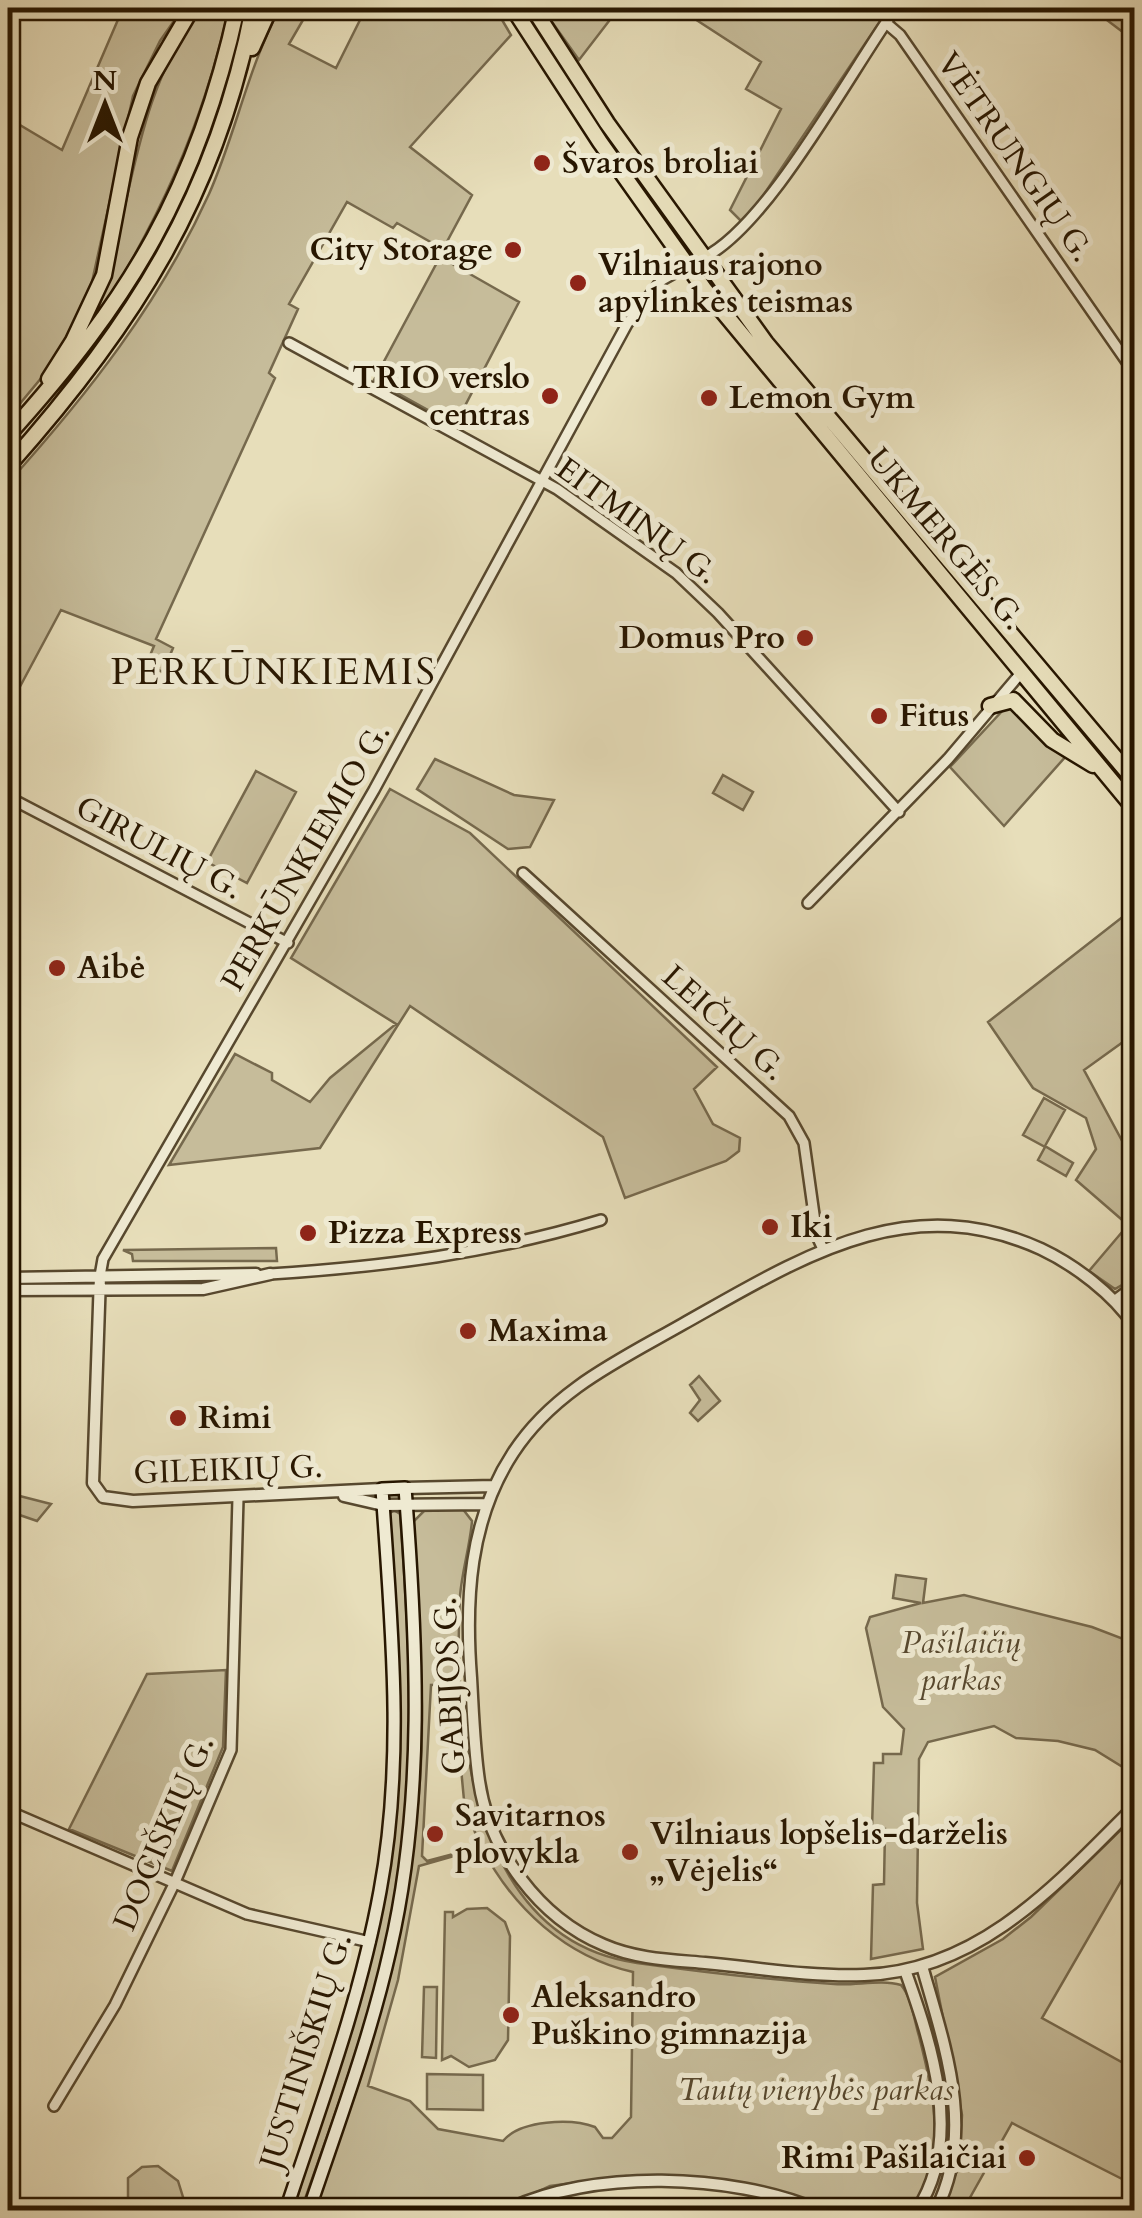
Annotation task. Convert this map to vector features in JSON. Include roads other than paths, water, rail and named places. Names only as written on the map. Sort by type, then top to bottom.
[{"type":"highway","points":[[37,402],[94,302],[111,248],[139,106],[159,60],[192,8]]},
{"type":"highway","points":[[8,435],[100,328],[170,208],[208,116],[237,8]]},
{"type":"highway","points":[[240,76],[253,8]]},
{"type":"highway","points":[[8,466],[95,366],[144,293],[204,180],[240,76],[270,8]]},
{"type":"highway","name":"UKMERGĖS G.","points":[[513,8],[687,266],[1134,808]]},
{"type":"highway","name":"UKMERGĖS G.","points":[[533,8],[606,123],[775,354],[1134,780]]},
{"type":"highway","points":[[687,266],[703,258]]},
{"type":"highway","points":[[1021,672],[1031,656]]},
{"type":"highway","points":[[990,706],[1006,700],[1018,703],[1052,740],[1106,774]]},
{"type":"main road","name":"GILEIKIŲ G.","points":[[382,1489],[405,1488]]},
{"type":"main road","name":"JUSTINIŠKIŲ G.","points":[[309,2210],[371,2024],[405,1870],[416,1688],[405,1488]]},
{"type":"main road","name":"JUSTINIŠKIŲ G.","points":[[286,2210],[353,2013],[385,1858],[395,1703],[382,1489]]},
{"type":"street","points":[[703,258],[720,251],[752,222],[896,8]]},
{"type":"street","name":"VĖTRUNGIŲ G.","points":[[886,23],[900,34],[1134,372]]},
{"type":"street","name":"PERKŪNKIEMIO G.","points":[[100,1276],[103,1259],[288,943],[639,306],[662,280],[687,266]]},
{"type":"street","name":"EITMINŲ G.","points":[[289,343],[543,481],[692,586],[899,812]]},
{"type":"street","points":[[808,903],[899,812],[1021,672]]},
{"type":"street","name":"GIRULIŲ G.","points":[[8,797],[288,943]]},
{"type":"street","name":"LEIČIŲ G.","points":[[523,873],[789,1116],[804,1143],[816,1236],[823,1249]]},
{"type":"street","points":[[8,1278],[270,1274],[435,1258],[529,1241],[601,1220]]},
{"type":"street","name":"GABIJOS G.","points":[[1134,1325],[1130,1310],[1050,1254],[1022,1241],[962,1226],[891,1228],[823,1249],[581,1382],[527,1432],[487,1504],[474,1554],[468,1600],[478,1780],[494,1830],[530,1889],[562,1922],[584,1935],[643,1956],[830,1975],[922,1966],[961,1952],[1020,1915],[1134,1806]]},
{"type":"street","points":[[8,1290],[203,1289],[270,1274]]},
{"type":"street","name":"GILEIKIŲ G.","points":[[100,1276],[93,1483],[97,1492],[121,1501],[340,1494],[382,1489]]},
{"type":"street","points":[[1114,1301],[1134,1286]]},
{"type":"street","name":"GILEIKIŲ G.","points":[[405,1488],[494,1486]]},
{"type":"street","name":"GILEIKIŲ G.","points":[[340,1494],[384,1504],[487,1504]]},
{"type":"street","name":"DOCIŠKIŲ G.","points":[[54,2106],[106,2022],[175,1882],[231,1750],[238,1498]]},
{"type":"street","points":[[8,1694],[14,1682]]},
{"type":"street","points":[[8,1811],[247,1914],[370,1942]]},
{"type":"street","points":[[922,1966],[954,2089],[957,2124],[950,2178],[936,2210]]},
{"type":"street","points":[[905,1970],[940,2106],[939,2157],[917,2210]]},
{"type":"street","points":[[507,2210],[559,2189],[626,2181],[751,2190],[818,2210]]},
{"type":"place","name":"Švaros broliai","points":[[542,163]]},
{"type":"place","name":"City Storage","points":[[513,250]]},
{"type":"place","name":"Vilniaus rajono apylinkės teismas","points":[[578,283]]},
{"type":"place","name":"TRIO verslo centras","points":[[550,396]]},
{"type":"place","name":"Lemon Gym","points":[[709,398]]},
{"type":"place","name":"Domus Pro","points":[[805,638]]},
{"type":"place","name":"Fitus","points":[[879,716]]},
{"type":"place","name":"Aibė","points":[[57,968]]},
{"type":"place","name":"Iki","points":[[770,1227]]},
{"type":"place","name":"Pizza Express","points":[[308,1233]]},
{"type":"place","name":"Maxima","points":[[468,1331]]},
{"type":"place","name":"Rimi","points":[[178,1418]]},
{"type":"place","name":"Savitarnos plovykla","points":[[435,1834]]},
{"type":"place","name":"Vilniaus lopšelis-darželis „Vėjelis“","points":[[630,1852]]},
{"type":"place","name":"Aleksandro Puškino gimnazija","points":[[511,2015]]},
{"type":"place","name":"Rimi Pašilaičiai","points":[[1027,2158]]},
{"type":"district","name":"PERKŪNKIEMIS","points":[[274,672]]},
{"type":"park label","name":"Pašilaičių parkas","points":[[961,1662]]},
{"type":"park label","name":"Tautų vienybės parkas","points":[[816,2090]]}]
